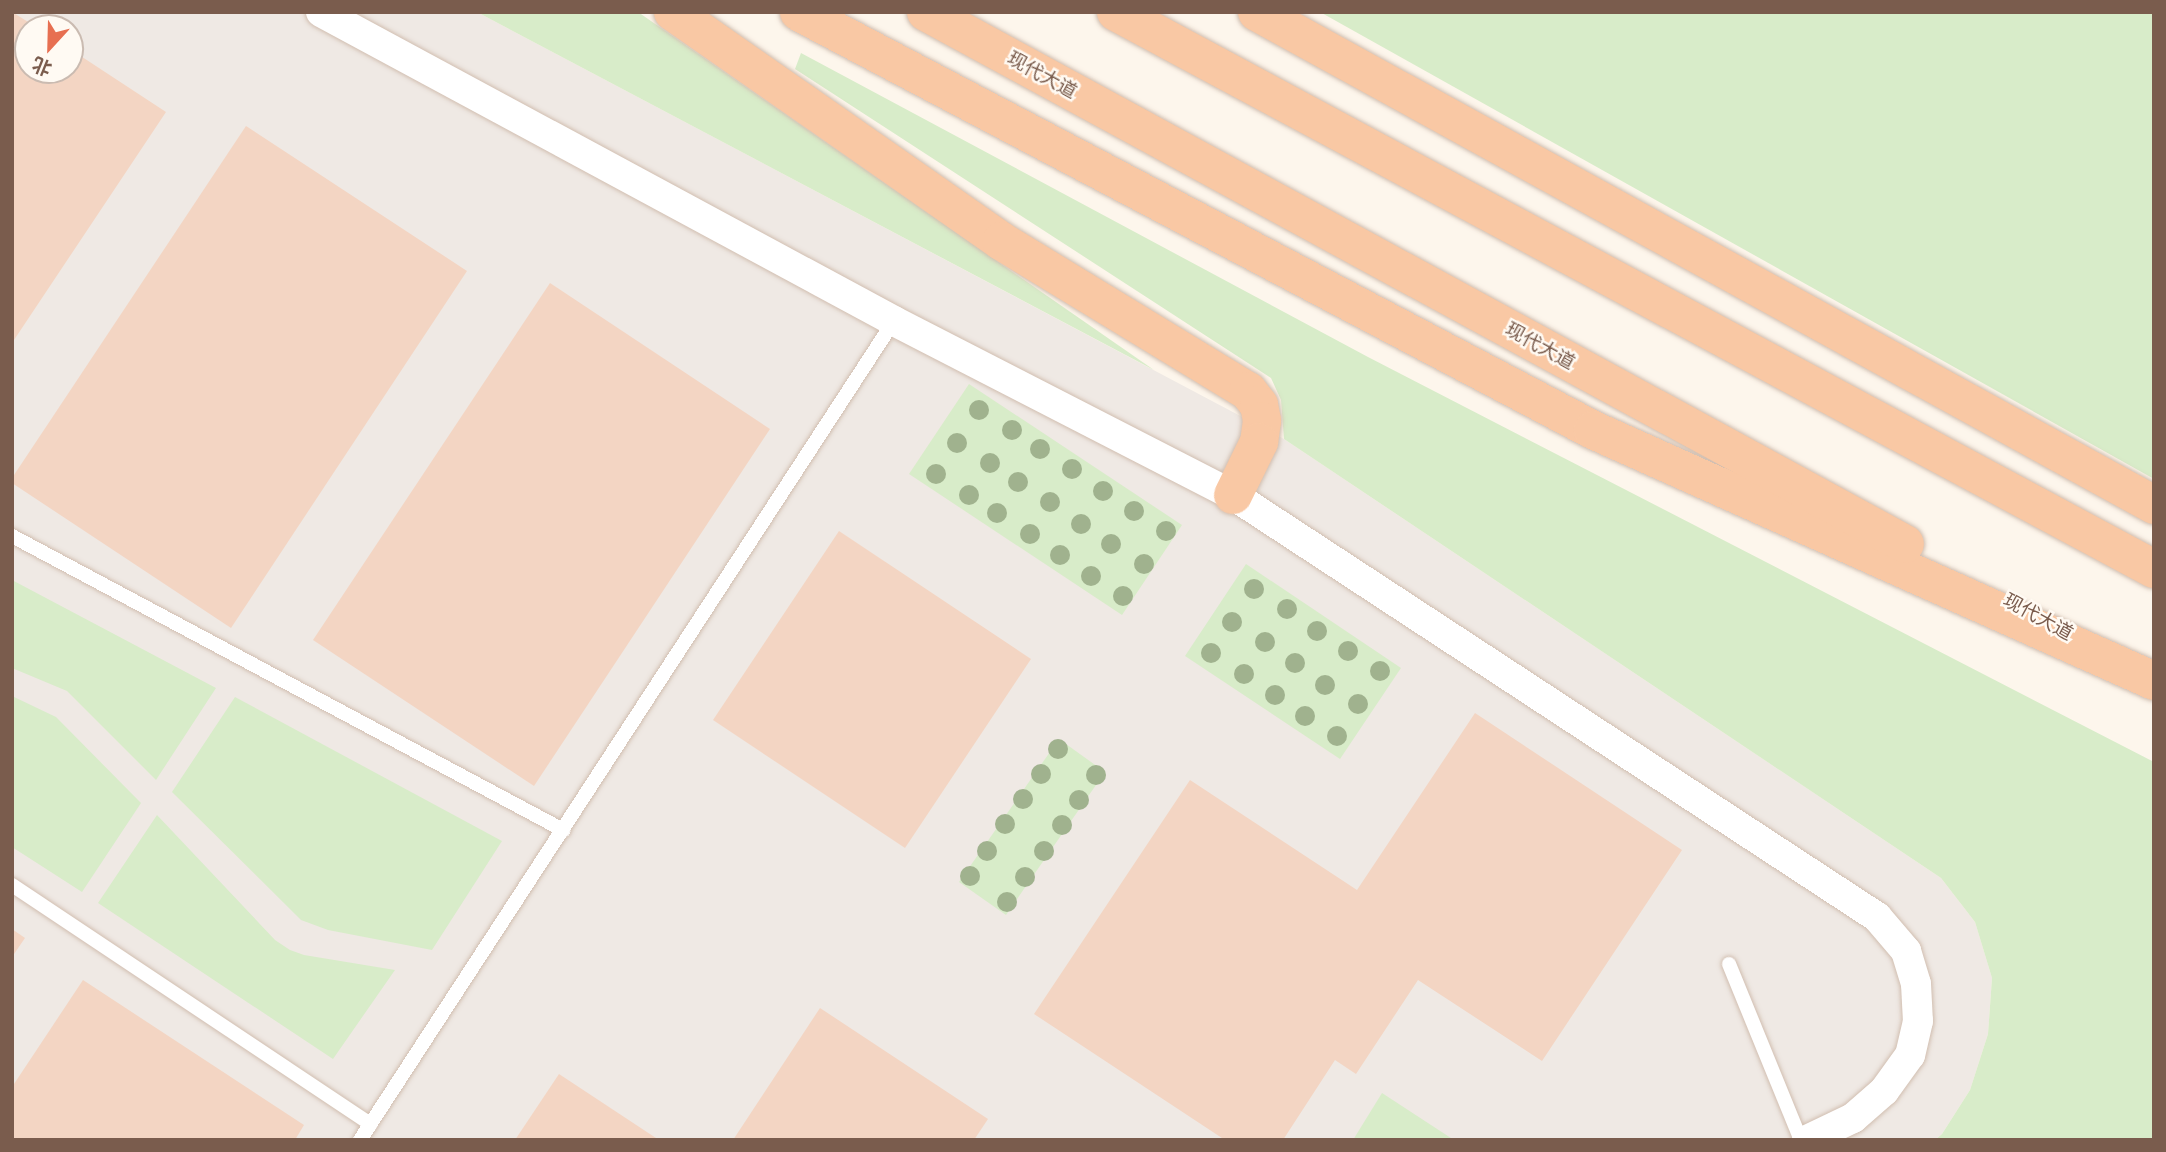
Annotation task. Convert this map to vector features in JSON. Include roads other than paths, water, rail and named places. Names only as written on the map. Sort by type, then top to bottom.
[{"type":"highway","points":[[673,12],[1000,241],[1248,391],[1259,405],[1262,421],[1259,442],[1233,495]]},
{"type":"highway","points":[[799,12],[1593,430],[2154,680]]},
{"type":"highway","name":"现代大道","points":[[926,12],[2154,680]]},
{"type":"highway","points":[[1116,12],[2154,569]]},
{"type":"highway","points":[[1257,12],[2154,505]]},
{"type":"street","points":[[321,12],[894,321],[1233,495],[1877,917],[1906,951],[1916,984],[1918,1021],[1910,1055],[1884,1091],[1853,1118],[1804,1140]]},
{"type":"lane","points":[[360,1140],[894,321]]},
{"type":"lane","points":[[12,536],[563,830]]},
{"type":"lane","points":[[12,886],[370,1124]]},
{"type":"lane","points":[[1729,964],[1804,1140]]}]
